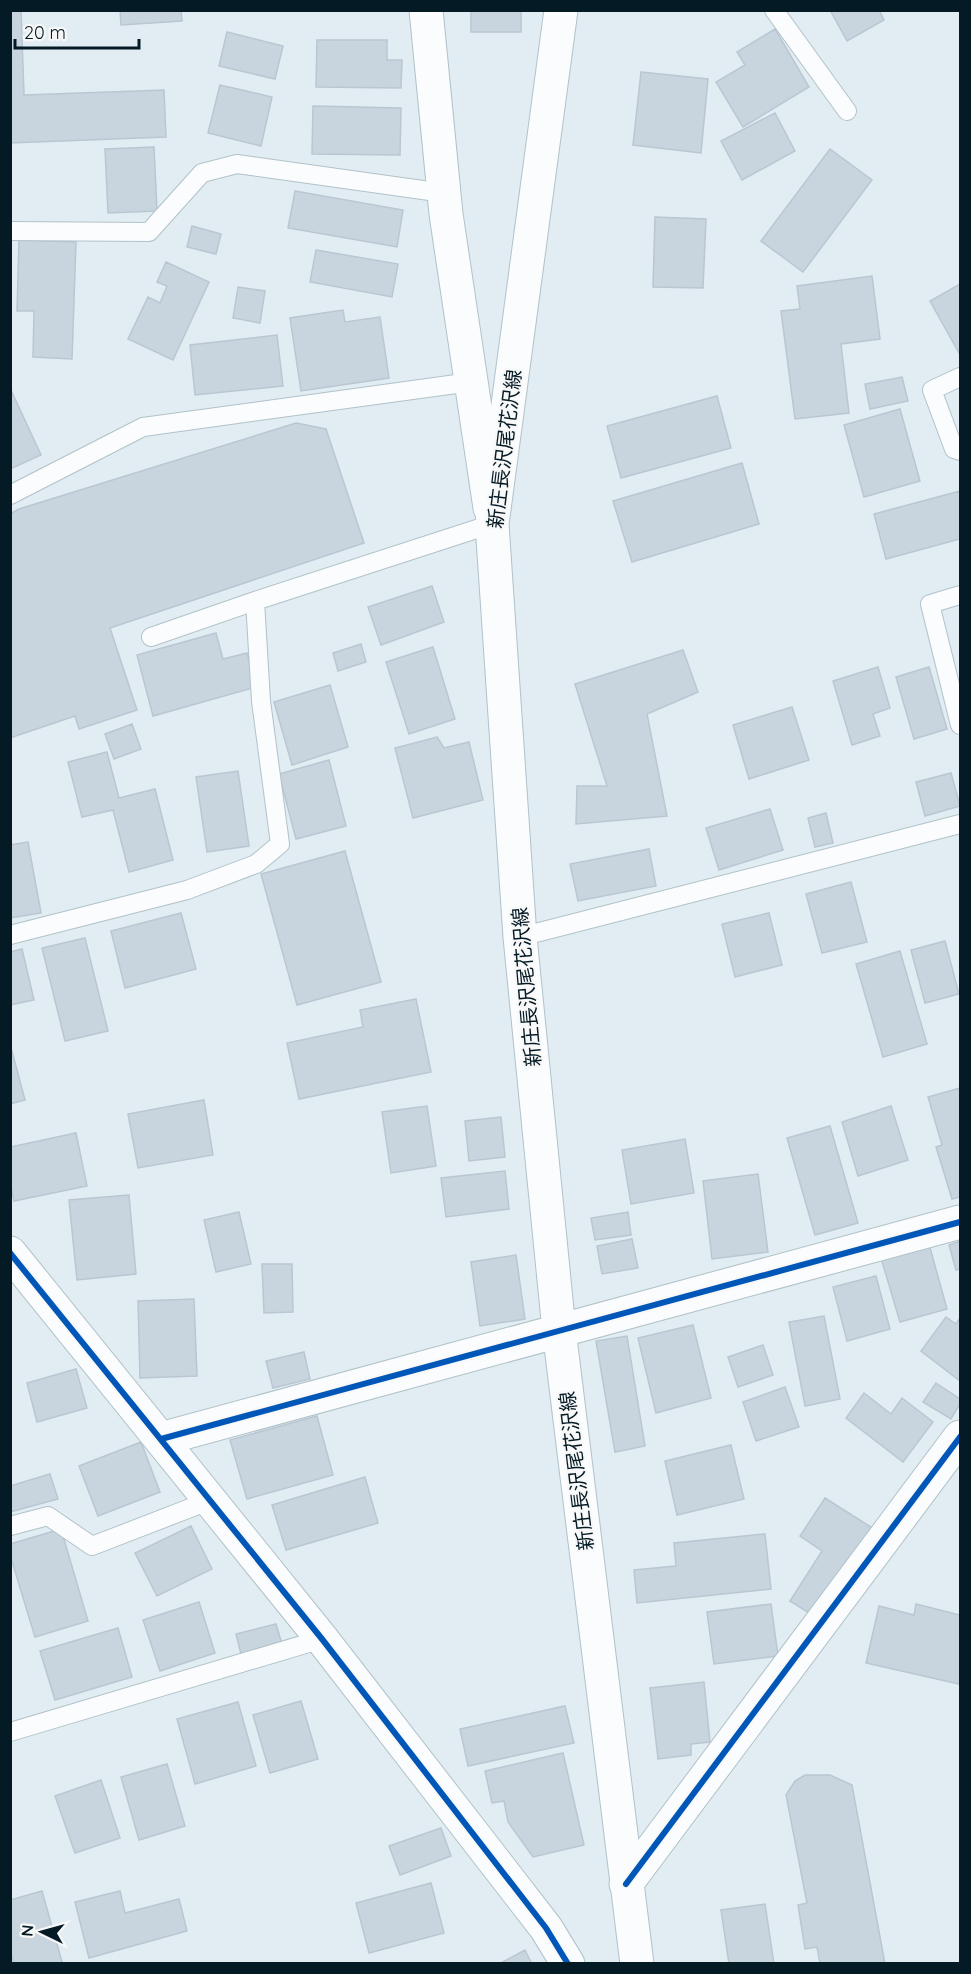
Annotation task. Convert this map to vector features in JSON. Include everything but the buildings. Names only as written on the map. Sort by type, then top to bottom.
[{"type":"street","points":[[426,10],[444,193],[492,524]]},
{"type":"street","name":"新庄長沢尾花沢線","points":[[561,10],[492,524],[520,937],[559,1330],[637,1964]]},
{"type":"street","points":[[161,1439],[960,1222]]},
{"type":"street","points":[[10,1253],[322,1639],[546,1928],[568,1964]]},
{"type":"street","points":[[626,1884],[960,1437]]},
{"type":"lane","points":[[774,10],[847,111]]},
{"type":"lane","points":[[10,231],[149,232],[202,173],[237,164],[444,193]]},
{"type":"lane","points":[[960,377],[932,390],[954,449],[960,451]]},
{"type":"lane","points":[[10,495],[143,427],[471,382]]},
{"type":"lane","points":[[151,637],[492,524]]},
{"type":"lane","points":[[960,595],[930,604],[960,725]]},
{"type":"lane","points":[[10,935],[187,890],[256,864],[280,844],[261,701],[255,601]]},
{"type":"lane","points":[[520,937],[960,824]]},
{"type":"lane","points":[[10,1526],[48,1516],[93,1546],[211,1500]]},
{"type":"lane","points":[[10,1732],[322,1639]]},
{"type":"cycle path","points":[[161,1439],[960,1222]]},
{"type":"cycle path","points":[[10,1253],[322,1639],[546,1928],[568,1964]]},
{"type":"cycle path","points":[[626,1884],[960,1437]]}]
